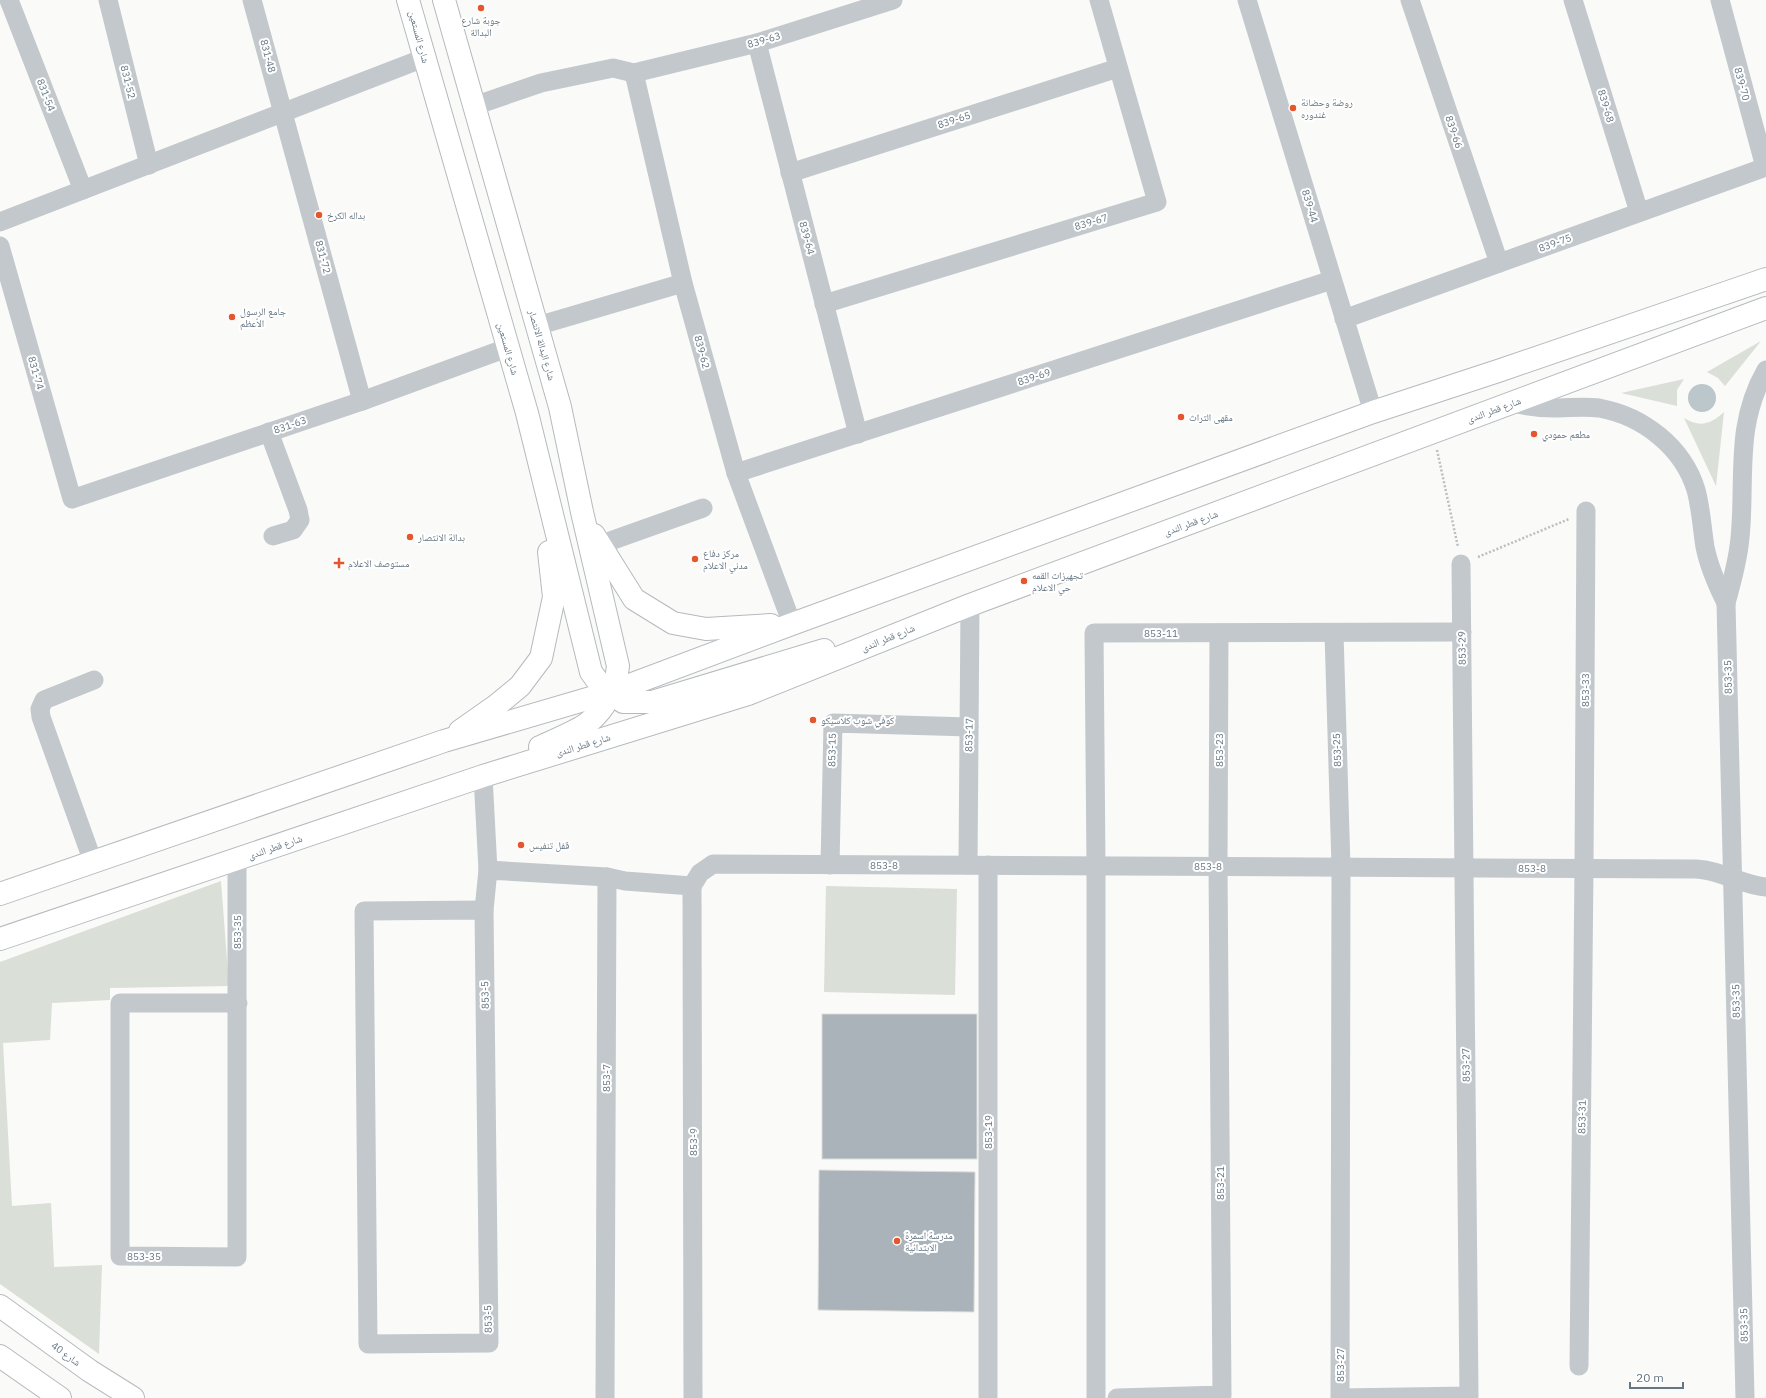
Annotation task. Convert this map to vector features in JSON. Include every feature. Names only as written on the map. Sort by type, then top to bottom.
[{"type":"main road","name":"شارع المستعين","points":[[408,0],[507,348],[527,413],[591,672],[599,683],[623,702],[652,702],[970,606]]},
{"type":"main road","name":"شارع البدالة الانتصار","points":[[444,0],[560,407],[582,512],[618,666],[617,680],[611,692],[602,708],[588,723],[483,776]]},
{"type":"main road","points":[[0,894],[444,741],[611,692],[792,624],[1372,412],[1522,363],[1766,279]]},
{"type":"main road","name":"شارع قطر الندى","points":[[0,939],[483,776],[748,694],[970,606],[1766,308]]},
{"type":"main road","points":[[1489,374],[1497,382],[1502,397],[1514,402],[1527,393],[1520,378],[1520,367],[1522,363]]},
{"type":"main road","points":[[527,413],[560,407]]},
{"type":"main road","points":[[444,741],[497,705],[520,686],[541,658],[554,597],[539,466]]},
{"type":"main road","points":[[582,512],[599,545],[634,600],[673,623],[706,628],[792,624]]},
{"type":"main road","name":"شارع 40","points":[[0,1306],[90,1371],[134,1398]]},
{"type":"main road","points":[[0,1356],[60,1398]]},
{"type":"street","name":"831-54","points":[[9,0],[83,190]]},
{"type":"street","name":"831-52","points":[[108,0],[148,165]]},
{"type":"street","name":"831-48","points":[[252,0],[283,112]]},
{"type":"street","name":"839-63","points":[[634,73],[757,43],[893,0]]},
{"type":"street","name":"839-67","points":[[824,304],[1157,202],[1099,0]]},
{"type":"street","name":"839-44","points":[[1247,0],[1372,412]]},
{"type":"street","name":"839-66","points":[[1410,0],[1499,263]]},
{"type":"street","name":"839-68","points":[[1573,0],[1639,212]]},
{"type":"street","name":"839-70","points":[[1720,0],[1766,167]]},
{"type":"street","name":"839-64","points":[[757,43],[858,434]]},
{"type":"street","points":[[0,222],[424,58]]},
{"type":"street","points":[[474,106],[541,83],[613,68],[634,73]]},
{"type":"street","name":"839-65","points":[[790,173],[1118,68]]},
{"type":"street","name":"839-62","points":[[634,73],[683,283],[736,473],[792,624]]},
{"type":"street","name":"831-72","points":[[283,112],[362,401]]},
{"type":"street","name":"839-75","points":[[1344,319],[1766,167]]},
{"type":"street","name":"831-74","points":[[0,246],[72,499]]},
{"type":"street","name":"839-69","points":[[736,473],[1332,280]]},
{"type":"street","points":[[537,326],[683,283]]},
{"type":"street","name":"831-63","points":[[72,499],[362,401],[507,348]]},
{"type":"street","name":"853-35","points":[[1746,1398],[1726,603],[1735,570],[1740,537],[1742,449],[1745,429],[1756,390],[1766,370]]},
{"type":"street","name":"853-35","points":[[1514,402],[1541,408],[1584,407],[1614,412],[1642,424],[1666,441],[1684,463],[1694,483],[1709,562],[1716,583],[1726,603]]},
{"type":"street","points":[[269,432],[298,510],[300,520],[293,530],[273,536]]},
{"type":"street","points":[[599,545],[703,508]]},
{"type":"street","name":"853-33","points":[[1584,868],[1586,511]]},
{"type":"street","name":"853-29","points":[[1461,564],[1464,868]]},
{"type":"street","name":"853-17","points":[[968,865],[970,606]]},
{"type":"street","name":"853-11","points":[[1096,866],[1094,633],[1462,632]]},
{"type":"street","name":"853-23","points":[[1218,866],[1219,633]]},
{"type":"street","name":"853-25","points":[[1334,633],[1341,867]]},
{"type":"street","points":[[93,862],[41,717],[40,709],[44,700],[94,680]]},
{"type":"street","name":"853-15","points":[[830,865],[833,723],[969,727]]},
{"type":"street","points":[[483,776],[488,870],[484,910]]},
{"type":"street","name":"853-35","points":[[237,860],[238,1003],[237,1257],[120,1256],[120,1003],[238,1003]]},
{"type":"street","name":"853-8","points":[[692,886],[700,873],[713,864],[1707,869],[1754,886],[1766,886]]},
{"type":"street","name":"853-19","points":[[988,865],[988,1398]]},
{"type":"street","points":[[1096,866],[1096,1398]]},
{"type":"street","name":"853-21","points":[[1117,1398],[1222,1394],[1218,866]]},
{"type":"street","name":"853-27","points":[[1341,867],[1340,1398],[1469,1396],[1464,868]]},
{"type":"street","name":"853-31","points":[[1579,1366],[1584,868]]},
{"type":"street","points":[[488,870],[607,876],[625,881],[692,886]]},
{"type":"street","name":"853-7","points":[[605,1398],[607,876]]},
{"type":"street","name":"853-9","points":[[692,886],[694,1398]]},
{"type":"street","name":"853-5","points":[[484,910],[489,1343],[368,1344],[364,911],[484,910]]},
{"type":"path","points":[[1434,432],[1461,564],[1586,511]]},
{"type":"shaded area","points":[[1761,341],[1725,386],[1718,378],[1707,372]]},
{"type":"shaded area","points":[[1684,379],[1677,390],[1677,406],[1621,393]]},
{"type":"shaded area","points":[[1702,384],[1712,388],[1716,398],[1712,408],[1702,412],[1692,408],[1688,398],[1692,388]]},
{"type":"shaded area","points":[[1724,412],[1716,486],[1684,418],[1700,424],[1710,422]]},
{"type":"shaded area","points":[[221,881],[229,986],[110,988],[110,1000],[52,1003],[50,1040],[3,1043],[12,1206],[51,1203],[54,1267],[102,1265],[99,1354],[0,1284],[0,962]]},
{"type":"shaded area","points":[[826,886],[957,889],[955,995],[824,992]]},
{"type":"building","points":[[822,1014],[977,1014],[977,1159],[822,1159]]},
{"type":"building","name":"مدرسة اسمرة الابتدائية","points":[[819,1170],[975,1172],[974,1312],[818,1310]]},
{"type":"place","name":"جوبة شارع البدالة","points":[[481,8]]},
{"type":"place","name":"روضة وحضانة غندوره","points":[[1293,108]]},
{"type":"place","name":"بداله الكرخ","points":[[319,215]]},
{"type":"place","name":"جامع الرسول الأعظم","points":[[232,317]]},
{"type":"place","name":"مقهى التراث","points":[[1181,417]]},
{"type":"place","name":"مطعم حمودي","points":[[1534,434]]},
{"type":"place","name":"بدالة الانتصار","points":[[410,537]]},
{"type":"place","name":"مركز دفاع مدني الاعلام","points":[[695,559]]},
{"type":"place","name":"مستوصف الاعلام","points":[[339,563]]},
{"type":"place","name":"تجهيزات القمه حي الاعلام","points":[[1024,581]]},
{"type":"place","name":"كوفي شوب كلاسيكو","points":[[813,720]]},
{"type":"place","name":"قفل تنفيس","points":[[521,845]]},
{"type":"place","name":"مدرسة اسمرة الابتدائية","points":[[897,1241]]}]
